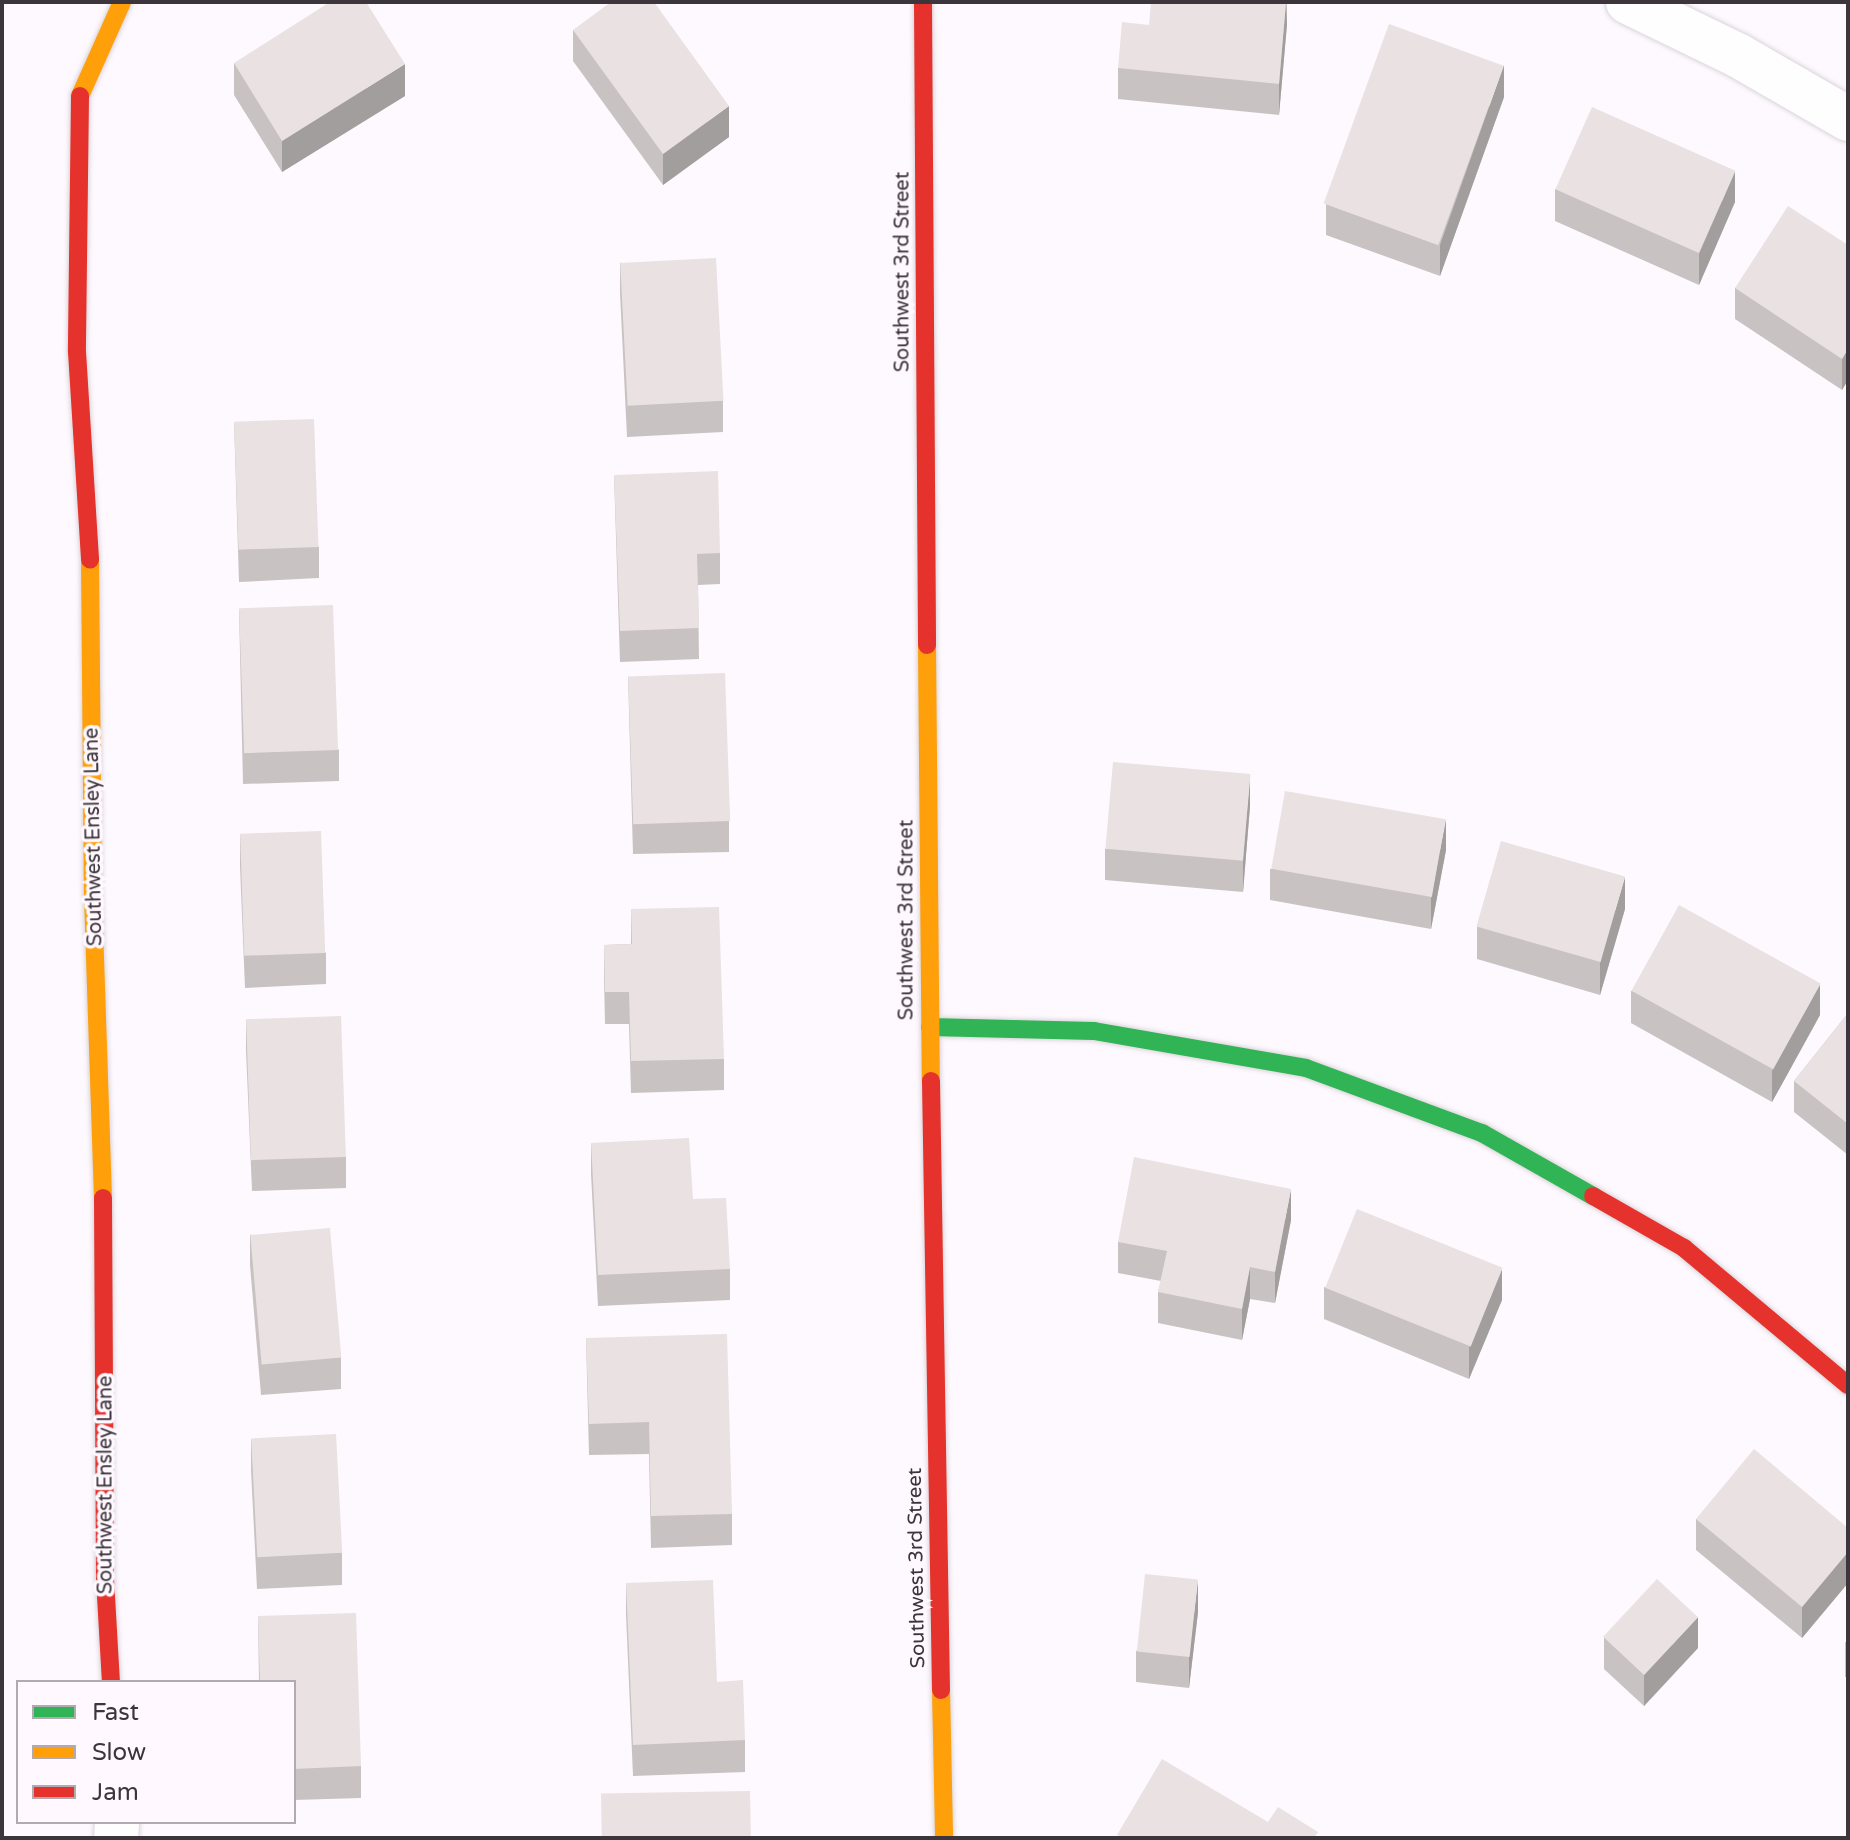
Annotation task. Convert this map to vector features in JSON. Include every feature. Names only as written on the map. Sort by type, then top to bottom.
[{"type":"street","name":"Southwest Ensley Lane","points":[[111,1680],[105,1579],[106,1292],[93,897],[90,544],[77,352],[80,93],[122,2]]},
{"type":"street","name":"Southwest 3rd Street","points":[[923,2],[930,1027],[944,1838]]},
{"type":"street","points":[[1628,2],[1739,56],[1848,119]]},
{"type":"street","points":[[930,1027],[1094,1031],[1306,1068],[1482,1133],[1684,1248],[1848,1385]]},
{"type":"building","points":[[330,2],[366,2],[405,64],[282,141],[234,63]]},
{"type":"building","points":[[611,2],[654,2],[729,106],[663,154],[573,30]]},
{"type":"building","points":[[1151,2],[1286,2],[1279,84],[1118,68],[1122,22],[1149,25]]},
{"type":"building","points":[[1389,24],[1504,66],[1438,245],[1324,203]]},
{"type":"building","points":[[1592,107],[1735,171],[1699,253],[1555,189]]},
{"type":"building","points":[[1788,206],[1848,245],[1848,349],[1842,359],[1735,288]]},
{"type":"building","points":[[716,258],[723,401],[628,406],[620,263]]},
{"type":"building","points":[[314,419],[318,547],[239,550],[234,422]]},
{"type":"building","points":[[718,471],[720,553],[697,554],[699,628],[620,631],[614,475]]},
{"type":"building","points":[[333,605],[338,750],[244,753],[239,608]]},
{"type":"building","points":[[725,673],[730,821],[633,824],[628,676]]},
{"type":"building","points":[[1113,762],[1250,774],[1243,861],[1105,849]]},
{"type":"building","points":[[1285,791],[1446,819],[1432,897],[1271,869]]},
{"type":"building","points":[[321,831],[325,953],[244,956],[240,834]]},
{"type":"building","points":[[1501,841],[1625,877],[1600,962],[1476,927]]},
{"type":"building","points":[[1679,905],[1821,984],[1773,1069],[1631,991]]},
{"type":"building","points":[[719,907],[724,1059],[631,1061],[629,992],[605,992],[604,945],[632,944],[631,909]]},
{"type":"building","points":[[1848,1013],[1848,1124],[1794,1081]]},
{"type":"building","points":[[341,1016],[346,1157],[251,1160],[246,1019]]},
{"type":"building","points":[[689,1138],[693,1199],[726,1198],[730,1269],[598,1275],[591,1143]]},
{"type":"building","points":[[1134,1157],[1291,1189],[1275,1272],[1250,1267],[1242,1309],[1158,1292],[1167,1251],[1118,1242]]},
{"type":"building","points":[[1357,1209],[1503,1268],[1471,1347],[1325,1288]]},
{"type":"building","points":[[330,1228],[341,1358],[262,1364],[250,1235]]},
{"type":"building","points":[[727,1334],[732,1514],[651,1516],[649,1422],[589,1424],[586,1338]]},
{"type":"building","points":[[336,1434],[342,1553],[257,1557],[251,1438]]},
{"type":"building","points":[[1754,1449],[1848,1528],[1848,1552],[1802,1607],[1696,1519]]},
{"type":"building","points":[[1145,1574],[1198,1580],[1190,1657],[1137,1652]]},
{"type":"building","points":[[1657,1579],[1698,1617],[1644,1675],[1603,1637]]},
{"type":"building","points":[[713,1580],[717,1682],[743,1680],[745,1740],[633,1745],[626,1583]]},
{"type":"building","points":[[356,1613],[361,1766],[296,1769],[296,1680],[260,1680],[258,1616]]},
{"type":"building","points":[[1162,1759],[1268,1822],[1278,1807],[1318,1832],[1314,1838],[1123,1838],[1117,1835]]},
{"type":"building","points":[[750,1791],[751,1838],[602,1838],[601,1794]]},
{"type":"traffic: fast","points":[[930,1027],[1094,1031],[1306,1068],[1482,1133],[1593,1196]]},
{"type":"traffic: slow","points":[[80,96],[122,2]]},
{"type":"traffic: slow","points":[[90,560],[93,897],[103,1198]]},
{"type":"traffic: slow","points":[[927,645],[931,1081]]},
{"type":"traffic: slow","points":[[941,1690],[944,1838]]},
{"type":"traffic: jam","points":[[923,2],[927,645]]},
{"type":"traffic: jam","points":[[80,96],[77,352],[90,560]]},
{"type":"traffic: jam","points":[[931,1081],[941,1690]]},
{"type":"traffic: jam","points":[[1593,1196],[1684,1248],[1848,1385]]},
{"type":"traffic: jam","points":[[103,1198],[105,1579],[111,1680]]}]
